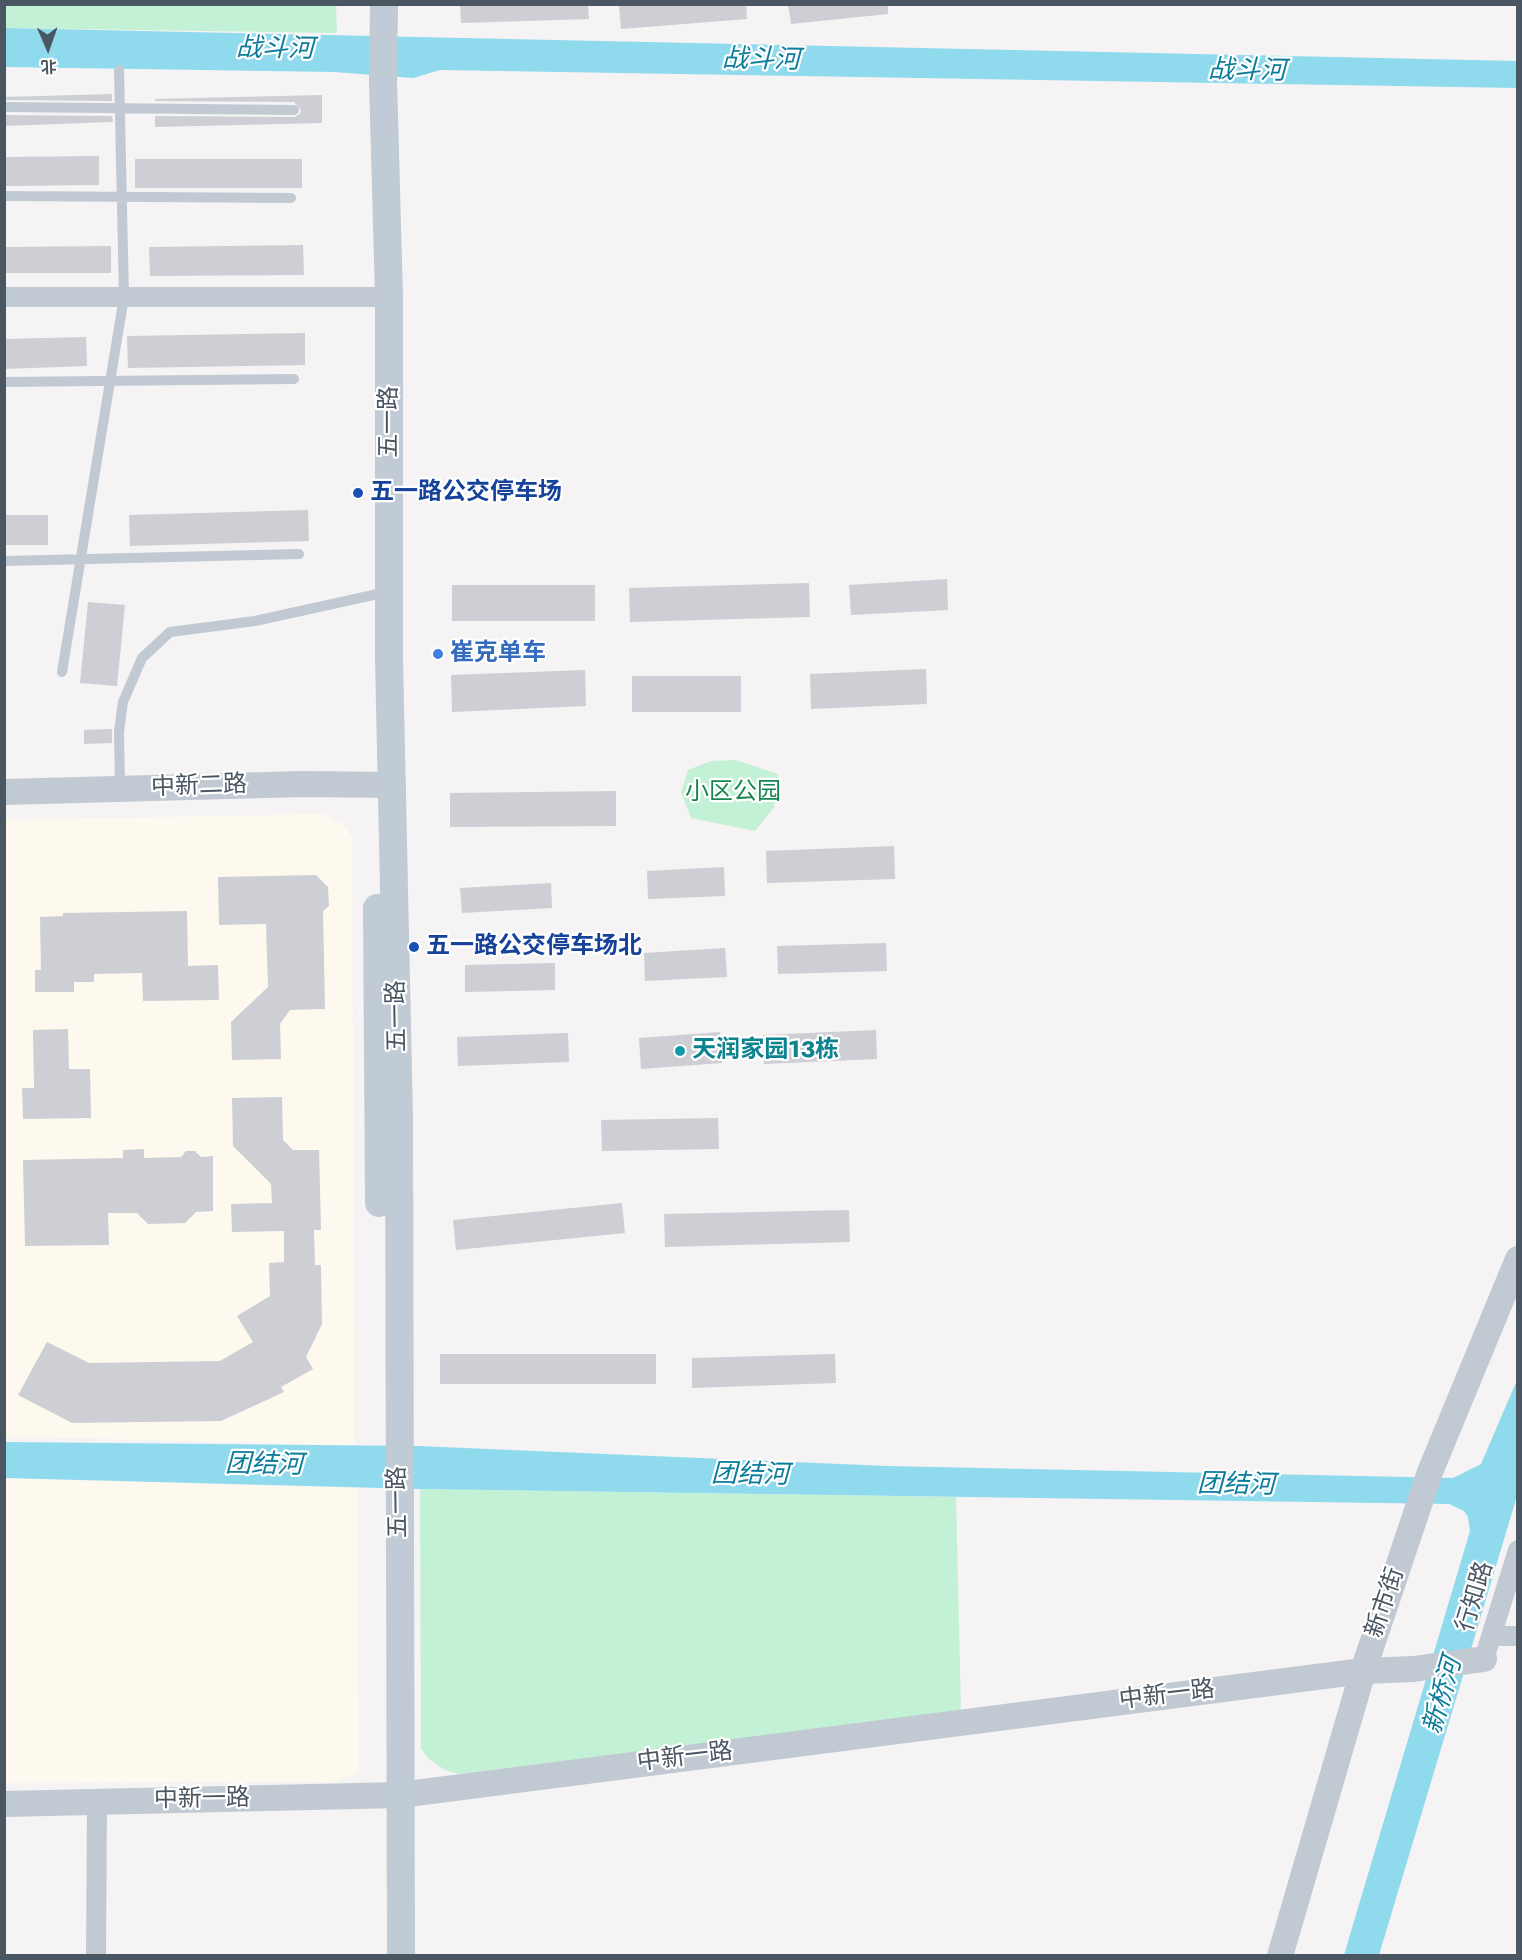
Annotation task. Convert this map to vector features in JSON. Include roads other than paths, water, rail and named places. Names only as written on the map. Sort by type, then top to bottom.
[{"type":"main road","name":"五一路","points":[[365,4],[375,33]]},
{"type":"main road","name":"五一路","points":[[384,4],[375,33],[374,79],[376,594],[399,1096],[389,1434],[392,1796],[386,1956]]},
{"type":"main road","name":"五一路","points":[[374,79],[389,297],[390,591],[384,785]]},
{"type":"main road","name":"五一路","points":[[392,1796],[401,1956]]},
{"type":"street","points":[[4,297],[389,297]]},
{"type":"street","name":"中新二路","points":[[4,792],[303,784],[384,785]]},
{"type":"street","name":"新市街","points":[[1280,1956],[1363,1671],[1430,1472],[1518,1259]]},
{"type":"street","name":"行知路","points":[[1482,1653],[1518,1550]]},
{"type":"street","points":[[1482,1653],[1518,1636]]},
{"type":"street","name":"中新一路","points":[[4,1804],[392,1796],[1363,1671],[1414,1669],[1482,1653]]},
{"type":"street","points":[[96,1956],[97,1803]]},
{"type":"lane","points":[[62,672],[124,297],[119,70]]},
{"type":"lane","points":[[4,106],[294,110]]},
{"type":"lane","points":[[4,196],[291,198]]},
{"type":"lane","points":[[4,382],[294,379]]},
{"type":"lane","points":[[4,561],[299,554]]},
{"type":"lane","points":[[120,789],[119,732],[123,702],[142,658],[170,632],[255,621],[390,591]]},
{"type":"water","name":"战斗河","points":[[5,28],[1517,61],[1518,88],[440,70],[413,78],[334,72],[5,67]]},
{"type":"water","points":[[1517,1380],[1517,1496],[1379,1955],[1344,1955],[1470,1531],[1468,1517],[1464,1511],[1449,1504],[420,1489],[5,1478],[5,1442],[418,1446],[887,1466],[1453,1478],[1481,1464]]},
{"type":"place","name":"五一路公交停车场","points":[[358,493]]},
{"type":"place","name":"崔克单车","points":[[438,654]]},
{"type":"place","name":"五一路公交停车场北","points":[[414,947]]},
{"type":"place","name":"天润家园13栋","points":[[680,1051]]},
{"type":"park label","name":"小区公园","points":[[733,793]]},
{"type":"water label","name":"团结河","points":[[264,1466]]},
{"type":"water label","name":"团结河","points":[[750,1476]]},
{"type":"water label","name":"团结河","points":[[1236,1486]]},
{"type":"water label","name":"新桥河","points":[[1444,1696]]}]
